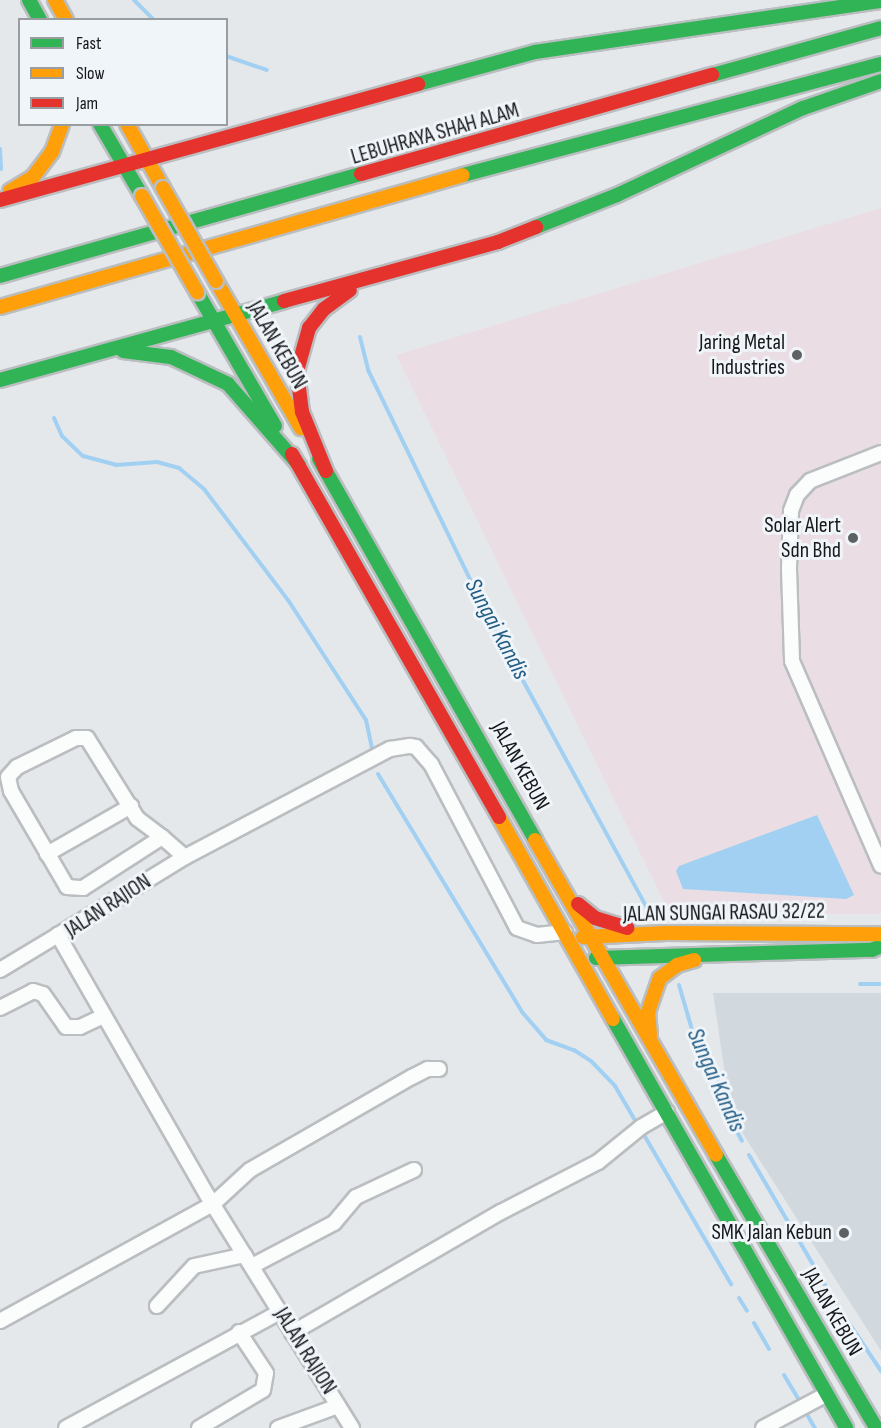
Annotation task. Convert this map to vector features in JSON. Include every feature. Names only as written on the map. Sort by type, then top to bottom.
[{"type":"main road","points":[[29,0],[39,18]]},
{"type":"main road","points":[[55,0],[65,18]]},
{"type":"main road","points":[[0,198],[535,52],[881,1]]},
{"type":"main road","name":"LEBUHRAYA SHAH ALAM","points":[[0,276],[881,28]]},
{"type":"main road","points":[[0,307],[475,172],[881,64]]},
{"type":"main road","points":[[0,380],[234,313],[376,278],[453,256],[551,221],[803,108],[881,81]]},
{"type":"main road","points":[[0,198],[33,177],[52,152],[61,126]]},
{"type":"main road","name":"JALAN KEBUN","points":[[101,126],[212,320],[299,465],[846,1428]]},
{"type":"main road","name":"JALAN KEBUN","points":[[129,126],[654,1049],[876,1428]]},
{"type":"main road","points":[[211,126],[249,130]]},
{"type":"main road","points":[[326,471],[300,403],[297,371],[301,349],[309,328],[324,309],[341,294],[376,278]]},
{"type":"main road","points":[[106,350],[171,357],[196,365],[228,384],[299,465]]},
{"type":"main road","points":[[569,896],[606,923],[666,933]]},
{"type":"main road","name":"JALAN SUNGAI RASAU 32/22","points":[[566,935],[881,934]]},
{"type":"main road","name":"JALAN SUNGAI RASAU 32/22","points":[[579,958],[710,956],[881,946]]},
{"type":"main road","points":[[654,1049],[648,1012],[660,978],[677,965],[710,956]]},
{"type":"street","points":[[881,453],[810,481],[797,495],[791,511],[789,569],[792,661],[881,866]]},
{"type":"street","points":[[162,837],[75,890],[60,879],[9,786],[9,777],[17,767],[76,738],[87,738],[144,824],[162,837],[185,857]]},
{"type":"street","name":"JALAN RAJION","points":[[352,1428],[213,1204],[58,935],[185,857],[390,749],[416,747],[431,764],[517,928],[537,935],[566,935]]},
{"type":"street","points":[[47,854],[131,806]]},
{"type":"street","points":[[0,970],[58,935]]},
{"type":"street","points":[[0,1008],[33,991],[44,994],[66,1027],[80,1027],[104,1016]]},
{"type":"street","points":[[0,1321],[213,1204],[250,1170],[412,1077],[428,1069],[440,1069]]},
{"type":"street","points":[[292,1333],[501,1212],[598,1162],[640,1127],[667,1112]]},
{"type":"street","points":[[157,1305],[194,1266],[248,1260],[334,1223],[356,1197],[414,1170]]},
{"type":"street","points":[[66,1428],[238,1332],[280,1312]]},
{"type":"street","points":[[199,1428],[263,1390],[266,1373],[238,1332]]},
{"type":"street","points":[[763,1428],[827,1394]]},
{"type":"street","points":[[278,1428],[338,1406]]},
{"type":"shaded area","points":[[881,208],[881,914],[670,914],[396,355]]},
{"type":"shaded area","name":"SMK Jalan Kebun","points":[[713,993],[881,993],[881,1351],[731,1115]]},
{"type":"water","points":[[817,815],[854,895],[846,899],[683,889],[676,871],[679,866]]},
{"type":"waterway","name":"Sungai Kandis","points":[[134,0],[152,18]]},
{"type":"waterway","name":"Sungai Kandis","points":[[228,57],[267,70]]},
{"type":"waterway","points":[[0,149],[1,169]]},
{"type":"waterway","name":"Sungai Kandis","points":[[360,337],[368,370],[490,620],[650,914]]},
{"type":"waterway","points":[[54,418],[62,436],[83,456],[116,465],[157,462],[179,468],[204,489],[288,600],[366,720],[373,752]]},
{"type":"waterway","points":[[378,774],[522,1012],[546,1040],[574,1050],[591,1061],[615,1086],[636,1122]]},
{"type":"waterway","points":[[860,984],[881,984]]},
{"type":"waterway","name":"Sungai Kandis","points":[[679,985],[699,1054],[717,1075],[721,1102],[742,1141]]},
{"type":"waterway","points":[[644,1135],[731,1284]]},
{"type":"waterway","name":"Sungai Kandis","points":[[749,1155],[833,1299],[881,1371]]},
{"type":"waterway","points":[[739,1298],[747,1311]]},
{"type":"waterway","points":[[754,1323],[769,1349]]},
{"type":"waterway","points":[[784,1375],[800,1402]]},
{"type":"waterway","points":[[805,1411],[815,1428]]},
{"type":"traffic: fast","points":[[29,0],[39,18]]},
{"type":"traffic: fast","points":[[418,84],[535,52],[881,1]]},
{"type":"traffic: fast","points":[[712,75],[881,28]]},
{"type":"traffic: fast","points":[[463,175],[881,64]]},
{"type":"traffic: fast","points":[[536,227],[617,195],[803,108],[881,81]]},
{"type":"traffic: fast","points":[[101,126],[142,196]]},
{"type":"traffic: fast","points":[[0,276],[361,174]]},
{"type":"traffic: fast","points":[[197,292],[275,426]]},
{"type":"traffic: fast","points":[[0,380],[284,301]]},
{"type":"traffic: fast","points":[[123,351],[171,357],[228,384],[299,465]]},
{"type":"traffic: fast","points":[[319,459],[535,840]]},
{"type":"traffic: fast","points":[[596,958],[872,950],[881,946]]},
{"type":"traffic: fast","points":[[613,1019],[846,1428]]},
{"type":"traffic: fast","points":[[716,1155],[876,1428]]},
{"type":"traffic: slow","points":[[55,0],[65,18]]},
{"type":"traffic: slow","points":[[10,191],[33,177],[52,152],[61,126]]},
{"type":"traffic: slow","points":[[128,126],[163,188]]},
{"type":"traffic: slow","points":[[0,307],[463,175]]},
{"type":"traffic: slow","points":[[163,188],[216,281]]},
{"type":"traffic: slow","points":[[142,196],[197,292]]},
{"type":"traffic: slow","points":[[216,281],[301,428]]},
{"type":"traffic: slow","points":[[499,817],[613,1019]]},
{"type":"traffic: slow","points":[[535,840],[716,1155]]},
{"type":"traffic: slow","points":[[583,937],[666,933],[881,934]]},
{"type":"traffic: slow","points":[[650,1035],[648,1012],[660,978],[677,965],[694,960]]},
{"type":"traffic: jam","points":[[361,174],[712,75]]},
{"type":"traffic: jam","points":[[0,200],[418,84]]},
{"type":"traffic: jam","points":[[284,301],[498,242],[536,227]]},
{"type":"traffic: jam","points":[[326,471],[302,412],[297,371],[309,328],[324,309],[350,290]]},
{"type":"traffic: jam","points":[[292,454],[499,817]]},
{"type":"traffic: jam","points":[[578,904],[595,918],[628,928]]},
{"type":"place","name":"Jaring Metal Industries","points":[[797,355]]},
{"type":"place","name":"Solar Alert Sdn Bhd","points":[[853,538]]},
{"type":"place","name":"SMK Jalan Kebun","points":[[844,1233]]}]
